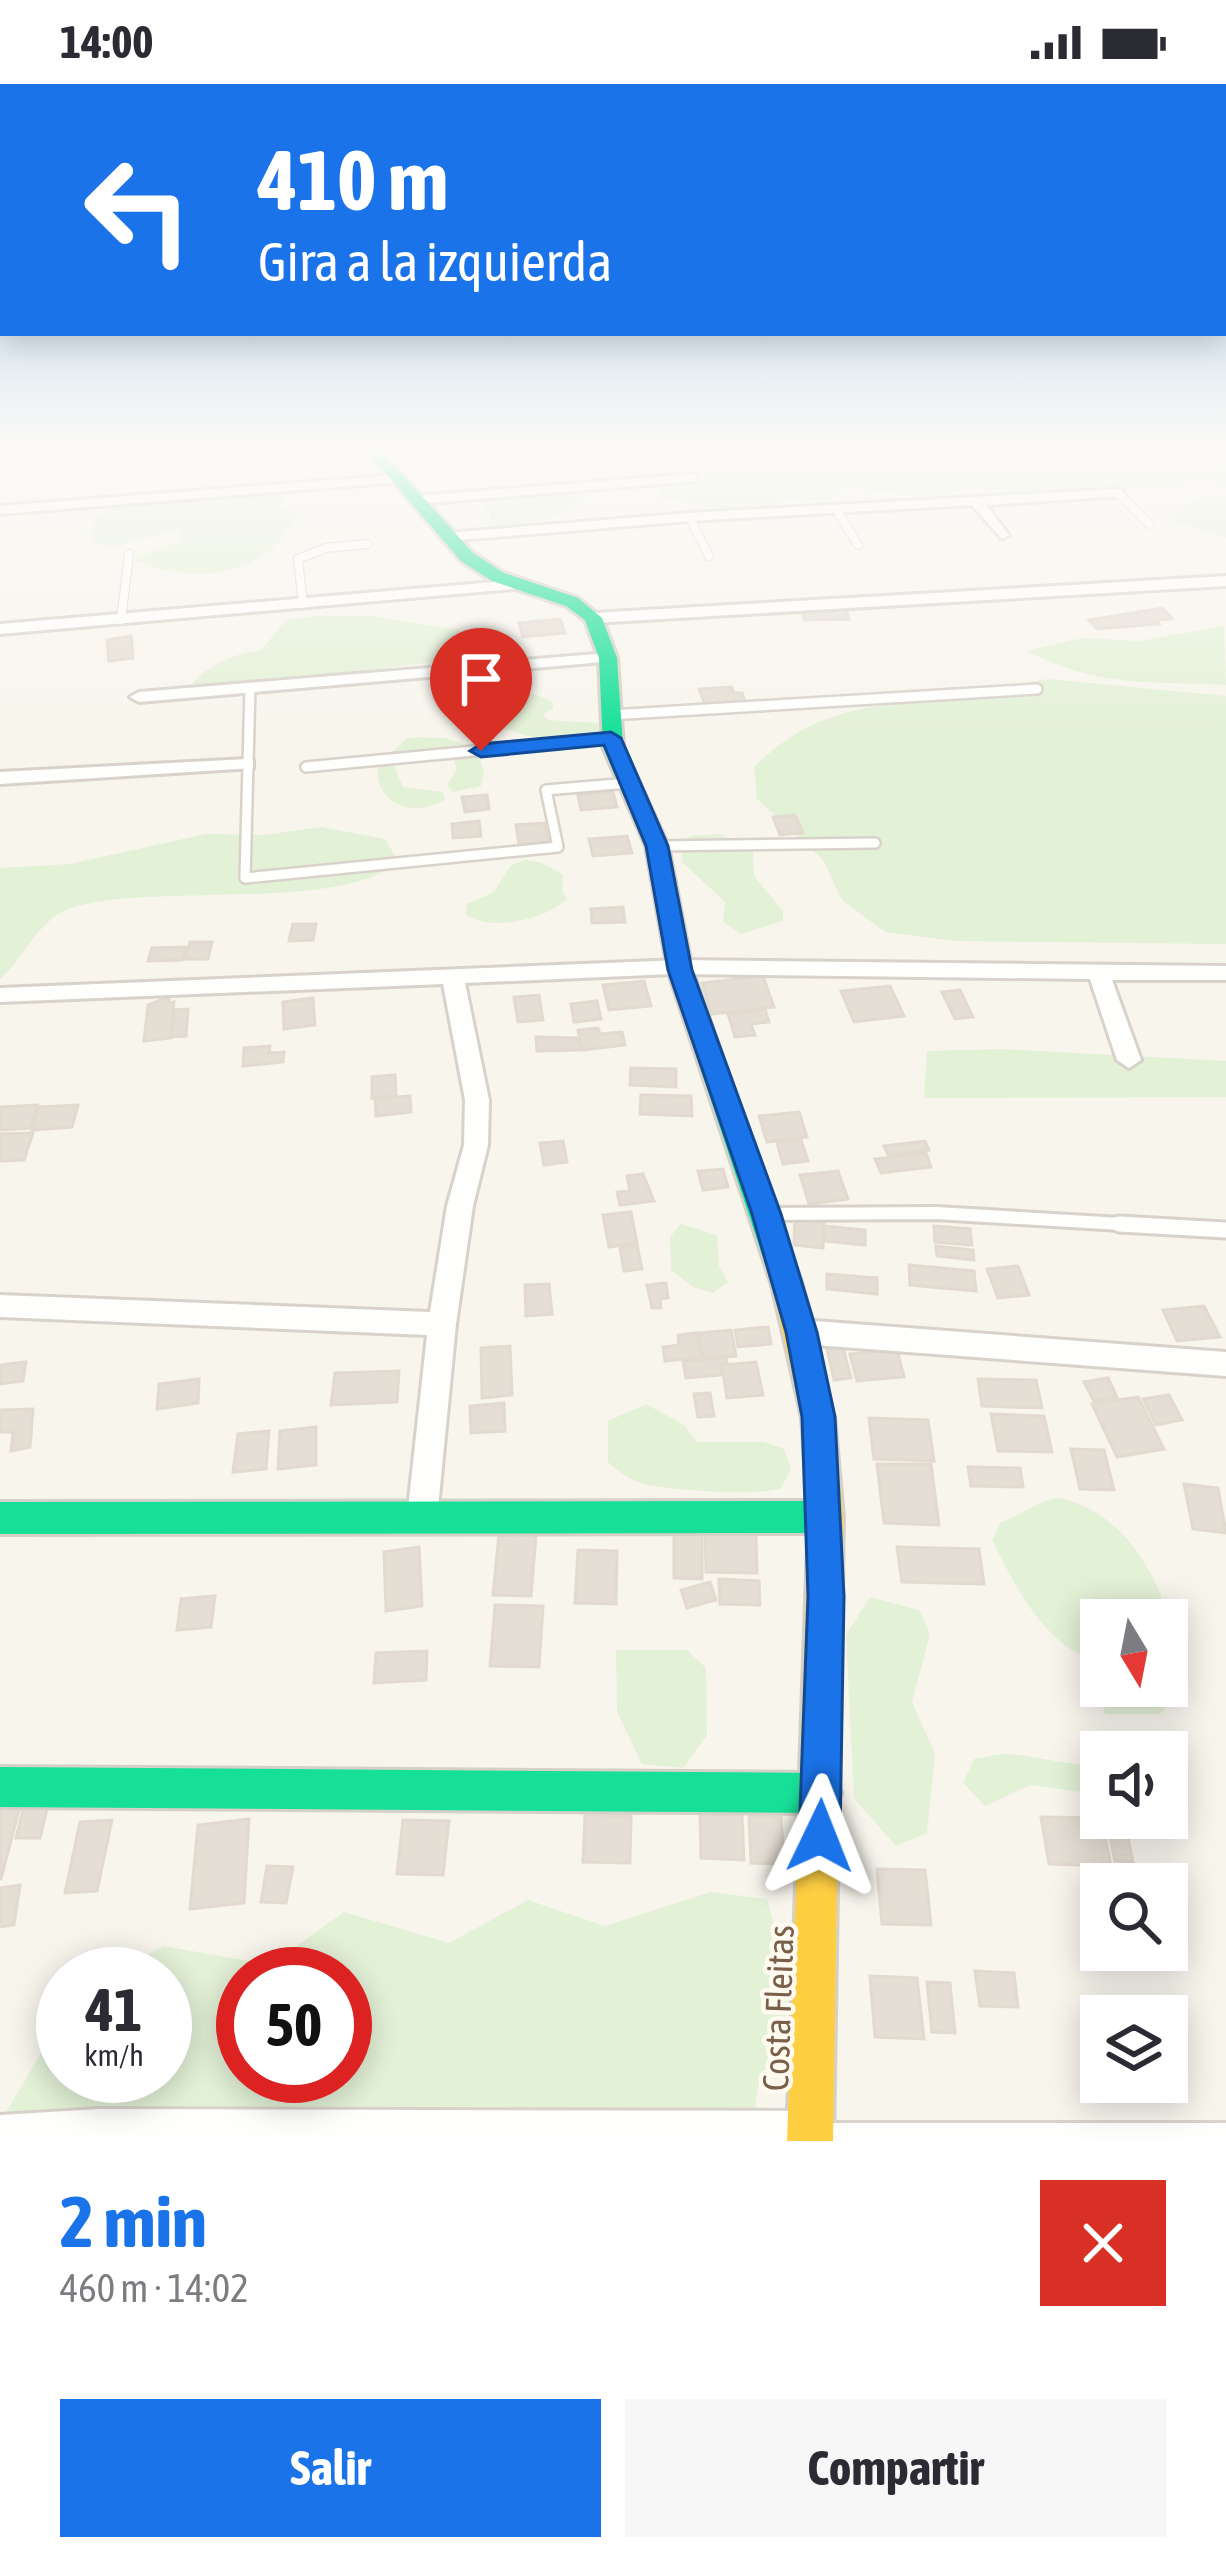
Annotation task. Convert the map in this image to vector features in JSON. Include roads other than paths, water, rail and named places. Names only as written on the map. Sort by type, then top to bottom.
[{"type":"main road","points":[[456,544],[484,569],[572,602],[593,618]]},
{"type":"main road","name":"Costa Fleitas","points":[[593,618],[608,658],[610,727],[657,846],[680,968],[767,1214],[801,1332],[818,1417],[826,1517],[810,2137]]},
{"type":"main road","points":[[0,1518],[826,1517]]},
{"type":"main road","points":[[0,1787],[821,1793]]},
{"type":"street","points":[[593,618],[1226,580]]},
{"type":"street","points":[[0,629],[520,585]]},
{"type":"street","points":[[139,697],[608,658]]},
{"type":"street","points":[[0,778],[248,764]]},
{"type":"street","points":[[0,995],[680,968],[1226,973]]},
{"type":"street","points":[[1098,972],[1129,1060]]},
{"type":"street","points":[[422,1518],[442,1324],[460,1206],[476,1145],[477,1100],[452,975]]},
{"type":"street","points":[[0,1306],[442,1324]]},
{"type":"street","points":[[801,1332],[1226,1364]]},
{"type":"street","points":[[0,2136],[99,2129],[810,2137]]},
{"type":"lane","points":[[303,604],[298,559],[325,548],[367,544]]},
{"type":"lane","points":[[703,544],[709,556]]},
{"type":"lane","points":[[121,620],[129,554]]},
{"type":"lane","points":[[250,688],[245,878],[558,848],[546,790],[630,783]]},
{"type":"lane","points":[[307,767],[610,727],[1037,689]]},
{"type":"lane","points":[[657,846],[875,843]]},
{"type":"lane","points":[[767,1214],[936,1213],[1226,1230]]},
{"type":"lane","points":[[810,2137],[1226,2132]]}]
